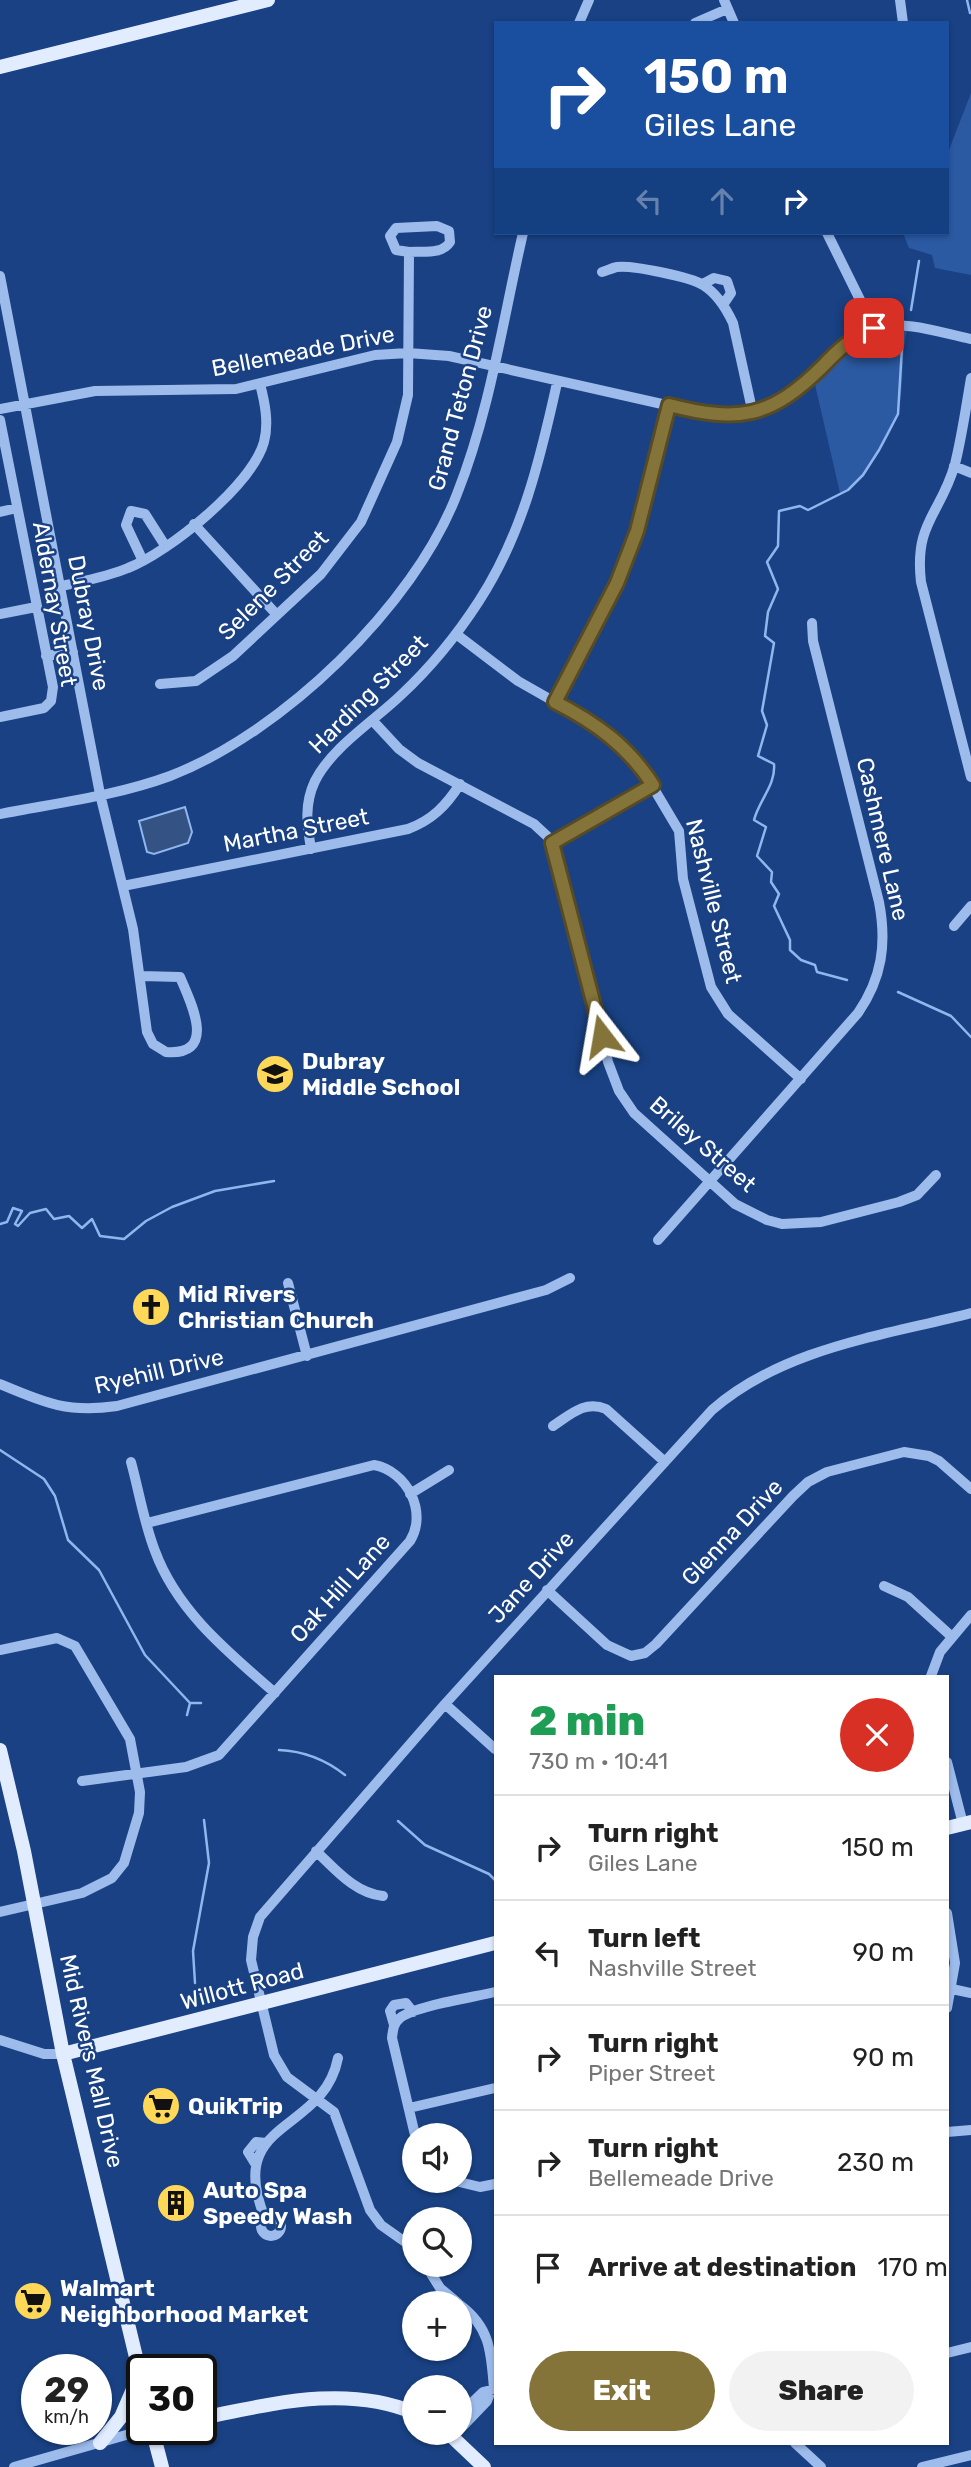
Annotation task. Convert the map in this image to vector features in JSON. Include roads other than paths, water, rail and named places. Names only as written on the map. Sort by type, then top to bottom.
[{"type":"main road","points":[[0,67],[268,0]]},
{"type":"main road","name":"Mid Rivers Mall Drive","points":[[0,1750],[35,1905],[63,2054],[135,2354]]},
{"type":"main road","points":[[949,1828],[967,1823]]},
{"type":"main road","name":"Willott Road","points":[[63,2054],[494,1943]]},
{"type":"main road","points":[[217,2415],[295,2401],[338,2397],[370,2400],[402,2409]]},
{"type":"main road","points":[[112,2428],[126,2407]]},
{"type":"main road","points":[[156,2445],[162,2467]]},
{"type":"main road","points":[[464,2445],[484,2467]]},
{"type":"street","points":[[580,21],[589,0]]},
{"type":"street","points":[[900,0],[903,21]]},
{"type":"street","points":[[698,21],[725,4],[733,21]]},
{"type":"street","points":[[437,226],[449,231],[450,242],[447,248],[439,251],[409,252],[396,250],[391,244],[390,236],[396,228],[437,226]]},
{"type":"street","name":"Grand Teton Drive","points":[[0,814],[100,794],[167,777],[239,743],[269,721],[370,629],[408,584],[442,529],[469,462],[523,235]]},
{"type":"street","points":[[828,235],[874,328],[909,327],[971,339]]},
{"type":"street","name":"Selene Street","points":[[160,684],[188,683],[203,678],[233,656],[334,560],[372,502],[397,442],[405,411],[409,252]]},
{"type":"street","points":[[601,272],[624,267],[703,284],[723,305],[733,323],[753,414]]},
{"type":"street","name":"Dubray Drive","points":[[0,276],[100,794],[123,886],[141,976],[149,1038],[159,1049],[174,1053],[192,1043],[198,1026],[180,977],[141,976]]},
{"type":"street","points":[[703,284],[714,278],[727,281],[731,293],[723,305]]},
{"type":"street","name":"Bellemeade Drive","points":[[0,409],[95,391],[206,391],[260,384],[368,356],[408,353],[449,356],[557,383],[720,416],[753,414],[774,407],[791,395],[843,346],[874,328]]},
{"type":"street","points":[[971,378],[954,466],[925,529],[919,562],[971,777]]},
{"type":"street","name":"Harding Street","points":[[311,849],[306,823],[314,785],[328,763],[433,662],[479,601],[513,539],[536,472],[557,383]]},
{"type":"street","points":[[61,586],[108,575],[143,561],[166,547],[247,476],[255,464],[266,434],[265,408],[260,384]]},
{"type":"street","points":[[555,702],[617,583],[637,531],[669,405]]},
{"type":"street","name":"Aldernay Street","points":[[0,420],[52,687],[51,701],[44,708],[0,717]]},
{"type":"street","points":[[954,466],[971,473]]},
{"type":"street","points":[[0,512],[17,508]]},
{"type":"street","points":[[143,561],[126,524],[131,511],[145,514],[166,547]]},
{"type":"street","points":[[194,524],[277,615]]},
{"type":"street","points":[[0,614],[36,607]]},
{"type":"street","name":"Cashmere Lane","points":[[659,1240],[870,996],[884,949],[879,902],[813,641],[812,623]]},
{"type":"street","name":"Nashville Street","points":[[456,634],[518,681],[610,736],[638,762],[678,831],[683,879],[715,995],[728,1014],[801,1079]]},
{"type":"street","points":[[46,656],[73,652]]},
{"type":"street","points":[[373,721],[399,749],[534,824],[552,843],[653,785]]},
{"type":"street","name":"Martha Street","points":[[123,886],[408,829],[426,822],[450,799],[460,784]]},
{"type":"street","name":"Briley Street","points":[[552,843],[608,1062],[619,1091],[634,1114],[710,1181],[750,1213],[782,1224],[800,1224],[909,1199],[936,1174]]},
{"type":"street","points":[[954,926],[971,906]]},
{"type":"street","name":"Ryehill Drive","points":[[0,1384],[43,1404],[82,1409],[117,1406],[546,1290],[570,1278]]},
{"type":"street","points":[[288,1283],[307,1356]]},
{"type":"street","name":"Jane Drive","points":[[402,2239],[375,2219],[366,2202],[340,2122],[334,2112],[295,2084],[279,2067],[251,1960],[256,1926],[268,1904],[547,1590],[733,1392],[782,1364],[971,1313]]},
{"type":"street","points":[[553,1426],[585,1405],[596,1405],[607,1409],[665,1462]]},
{"type":"street","name":"Glenna Drive","points":[[547,1590],[607,1645],[631,1657],[645,1653],[656,1644],[793,1496],[816,1477],[895,1454],[915,1452],[939,1461],[971,1489]]},
{"type":"street","points":[[131,1462],[147,1523],[166,1575],[188,1609],[223,1647],[275,1693]]},
{"type":"street","points":[[147,1523],[374,1465],[390,1470],[410,1494],[449,1470]]},
{"type":"street","name":"Oak Hill Lane","points":[[82,1781],[186,1767],[219,1755],[410,1541],[418,1517],[410,1494]]},
{"type":"street","points":[[884,1586],[908,1597],[951,1636]]},
{"type":"street","points":[[931,1675],[934,1663],[951,1636],[971,1615]]},
{"type":"street","points":[[0,1650],[57,1638],[75,1646],[130,1740],[138,1773],[139,1813],[124,1863],[98,1888],[0,1912]]},
{"type":"street","points":[[445,1704],[494,1748]]},
{"type":"street","points":[[949,1768],[967,1823]]},
{"type":"street","points":[[316,1851],[353,1885],[368,1895],[383,1896]]},
{"type":"street","points":[[949,1922],[954,1946],[949,2000]]},
{"type":"street","points":[[952,1989],[971,1993]]},
{"type":"street","points":[[412,2123],[392,2038],[397,2020],[413,2012],[494,1992]]},
{"type":"street","name":"Willott Road","points":[[0,2040],[44,2054],[63,2054]]},
{"type":"street","points":[[265,2218],[256,2193],[256,2165],[266,2143],[278,2130],[307,2111],[335,2071],[338,2058]]},
{"type":"street","points":[[409,2108],[494,2088]]},
{"type":"street","points":[[949,2132],[971,2130]]},
{"type":"street","points":[[472,2185],[480,2187],[494,2184]]},
{"type":"street","points":[[433,2277],[444,2291]]},
{"type":"street","points":[[472,2315],[489,2340],[494,2390],[487,2401],[472,2414]]},
{"type":"street","points":[[949,2352],[971,2347]]},
{"type":"street","points":[[472,2403],[483,2392],[494,2390]]},
{"type":"street","points":[[13,2467],[90,2445]]},
{"type":"street","points":[[797,2445],[821,2467]]},
{"type":"street","points":[[922,2467],[971,2455]]},
{"type":"waterway","points":[[967,0],[970,13]]},
{"type":"waterway","points":[[911,310],[919,261]]},
{"type":"waterway","points":[[847,980],[817,972],[815,965],[801,960],[790,950],[790,940],[774,906],[779,894],[771,882],[772,872],[757,856],[766,827],[754,820],[774,772],[774,764],[758,756],[767,725],[762,711],[774,643],[765,636],[768,612],[778,589],[767,562],[778,546],[779,511],[800,506],[808,510],[848,490],[863,475],[879,450],[898,414],[902,347]]},
{"type":"waterway","points":[[898,992],[951,1016],[971,1037]]},
{"type":"waterway","points":[[0,1224],[7,1222],[13,1208],[22,1211],[15,1224],[18,1226],[30,1213],[46,1209],[54,1219],[69,1216],[82,1228],[92,1219],[100,1236],[124,1239],[146,1221],[172,1207],[215,1191],[274,1181]]},
{"type":"waterway","points":[[0,1450],[44,1479],[55,1496],[68,1540],[99,1570],[145,1655],[190,1703],[201,1703]]},
{"type":"waterway","points":[[187,1715],[190,1703]]},
{"type":"waterway","points":[[279,1750],[314,1757],[345,1775]]},
{"type":"waterway","points":[[195,1983],[193,1951],[209,1863],[204,1820]]},
{"type":"waterway","points":[[398,1821],[425,1845],[489,1874],[494,1879]]},
{"type":"place","name":"Dubray Middle School","points":[[275,1074]]},
{"type":"place","name":"Mid Rivers Christian Church","points":[[151,1307]]},
{"type":"place","name":"QuikTrip","points":[[161,2106]]},
{"type":"place","name":"Auto Spa Speedy Wash","points":[[176,2203]]},
{"type":"place","name":"Walmart Neighborhood Market","points":[[33,2301]]}]
